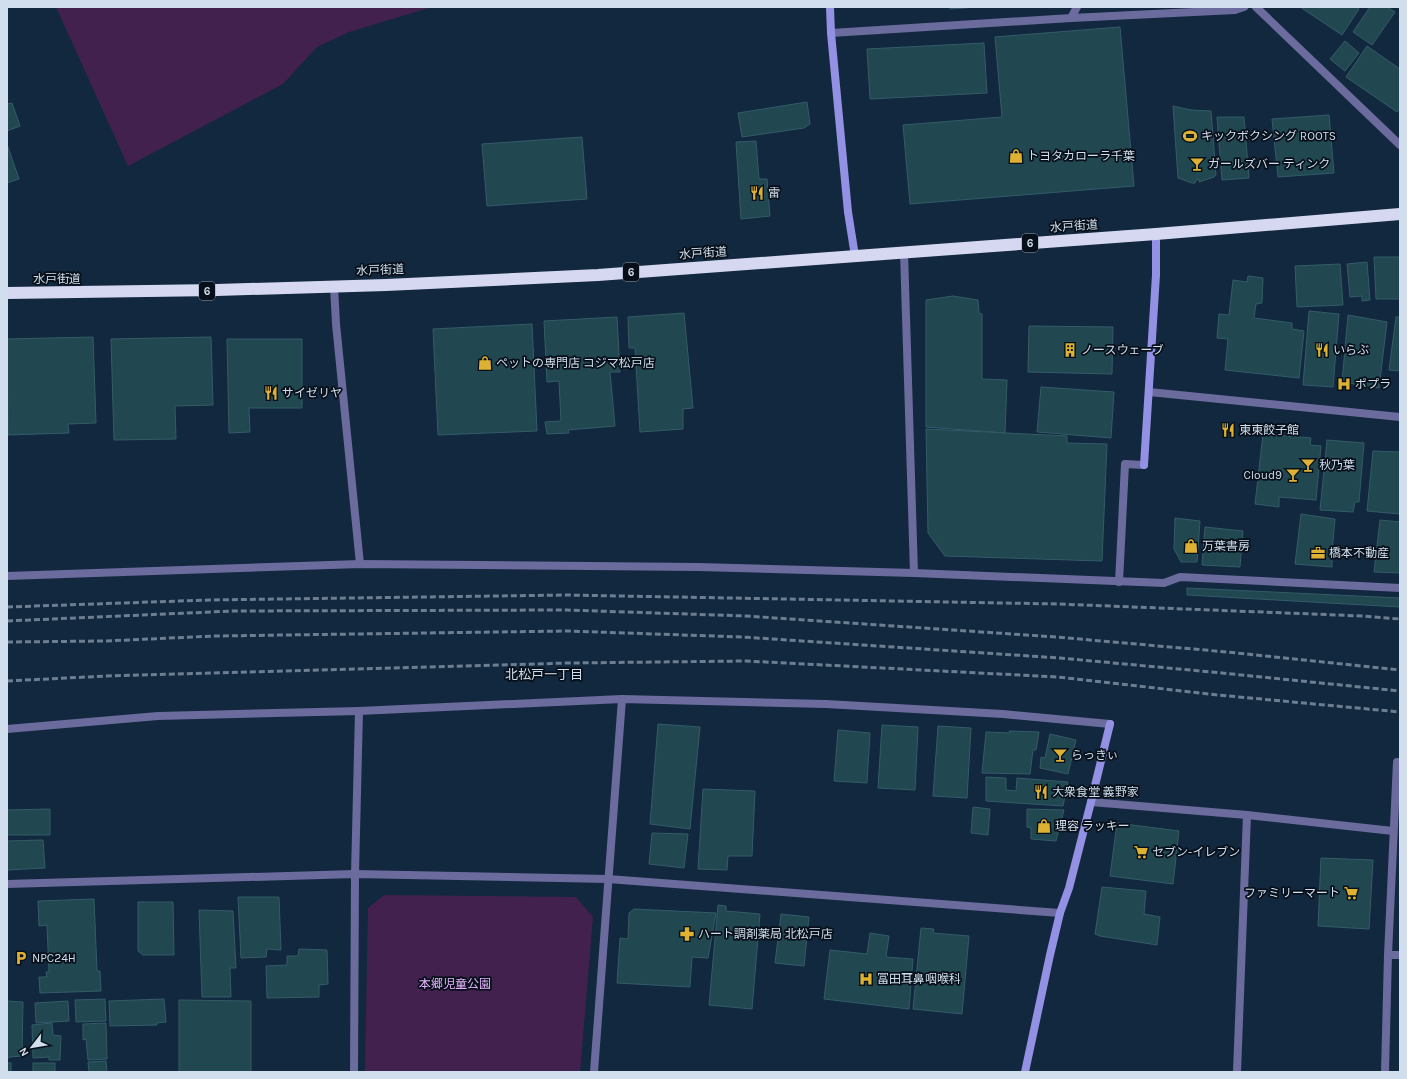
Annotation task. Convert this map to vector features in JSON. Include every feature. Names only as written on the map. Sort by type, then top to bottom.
[{"type":"highway","name":"水戸街道","points":[[7,293],[217,290],[598,274],[1156,234],[1400,214]]},
{"type":"street","points":[[830,7],[831,33],[848,212],[856,256]]},
{"type":"street","points":[[1071,18],[1077,7]]},
{"type":"street","points":[[831,33],[1071,18],[1235,10],[1244,7]]},
{"type":"street","points":[[1256,7],[1400,144]]},
{"type":"street","points":[[1119,582],[1125,464],[1144,465],[1156,275],[1156,234]]},
{"type":"street","points":[[904,252],[914,573]]},
{"type":"street","points":[[334,286],[336,324],[360,564]]},
{"type":"street","points":[[1149,392],[1400,417]]},
{"type":"street","points":[[7,576],[360,564],[698,567],[914,573],[1164,583],[1180,577],[1400,588]]},
{"type":"street","points":[[594,1072],[622,699]]},
{"type":"street","points":[[7,729],[158,716],[358,711],[622,699],[826,704],[1003,714],[1110,724],[1092,802],[1069,888],[1060,913],[1025,1072]]},
{"type":"street","points":[[354,1072],[358,711]]},
{"type":"street","points":[[1385,1072],[1393,831],[1397,762],[1400,762]]},
{"type":"street","points":[[1092,802],[1247,814],[1393,831]]},
{"type":"street","points":[[1236,1072],[1247,814]]},
{"type":"street","points":[[7,884],[355,874],[608,879],[1060,913]]},
{"type":"street","points":[[1388,955],[1400,955]]},
{"type":"green space","points":[[56,7],[432,7],[349,32],[317,47],[283,84],[128,166]]},
{"type":"green space","name":"本郷児童公園","points":[[384,895],[576,897],[593,917],[580,1072],[365,1072],[368,908]]},
{"type":"building","points":[[950,7],[978,7],[950,9]]},
{"type":"building","points":[[1300,7],[1357,7],[1359,9],[1342,35]]},
{"type":"building","points":[[1370,7],[1387,7],[1395,12],[1372,45],[1353,32]]},
{"type":"building","points":[[1120,27],[1134,186],[910,204],[903,125],[1002,117],[995,37]]},
{"type":"building","points":[[1345,41],[1359,53],[1345,71],[1330,59]]},
{"type":"building","points":[[984,43],[987,93],[870,99],[867,49]]},
{"type":"building","points":[[1367,46],[1400,69],[1400,108],[1397,112],[1346,77]]},
{"type":"building","points":[[807,102],[810,124],[804,128],[742,137],[738,113]]},
{"type":"building","points":[[12,103],[20,126],[7,131],[7,104]]},
{"type":"building","points":[[1173,106],[1191,110],[1211,111],[1216,175],[1214,177],[1199,182],[1199,179],[1196,180],[1195,183],[1178,178]]},
{"type":"building","points":[[1329,115],[1334,173],[1278,177],[1272,119]]},
{"type":"building","points":[[1217,117],[1244,117],[1249,178],[1222,180]]},
{"type":"building","points":[[582,137],[587,199],[487,206],[482,144]]},
{"type":"building","points":[[756,141],[759,179],[767,179],[770,216],[741,219],[736,142]]},
{"type":"building","points":[[7,144],[19,179],[7,183]]},
{"type":"building","points":[[1374,257],[1400,257],[1400,299],[1376,299]]},
{"type":"building","points":[[1367,262],[1370,300],[1362,301],[1362,296],[1350,297],[1347,264]]},
{"type":"building","points":[[1340,264],[1343,305],[1297,307],[1295,266]]},
{"type":"building","points":[[1248,276],[1263,278],[1262,303],[1256,304],[1254,318],[1292,323],[1292,329],[1304,331],[1299,378],[1225,370],[1228,339],[1217,338],[1219,314],[1229,315],[1233,280],[1247,282]]},
{"type":"building","points":[[953,296],[978,300],[979,313],[982,314],[982,379],[1007,380],[1005,433],[926,427],[926,300]]},
{"type":"building","points":[[1309,311],[1339,314],[1333,387],[1303,385]]},
{"type":"building","points":[[684,313],[693,408],[683,409],[683,429],[640,432],[635,348],[629,348],[628,317]]},
{"type":"building","points":[[1348,315],[1387,322],[1379,388],[1342,382]]},
{"type":"building","points":[[617,317],[620,372],[610,372],[615,426],[568,430],[569,433],[547,434],[545,422],[561,421],[559,381],[547,382],[544,321]]},
{"type":"building","points":[[1396,317],[1400,317],[1400,371],[1389,370]]},
{"type":"building","points":[[532,324],[537,431],[438,435],[433,329]]},
{"type":"building","name":"ノースウェーブ","points":[[1029,326],[1113,327],[1112,374],[1028,372]]},
{"type":"building","points":[[93,337],[96,423],[68,424],[69,433],[8,435],[7,339]]},
{"type":"building","points":[[211,337],[213,405],[175,406],[176,439],[114,440],[111,339]]},
{"type":"building","points":[[227,339],[302,339],[302,408],[249,408],[250,432],[229,433]]},
{"type":"building","points":[[1041,387],[1114,392],[1111,438],[1037,432]]},
{"type":"building","points":[[926,429],[1067,436],[1067,443],[1107,444],[1102,561],[945,556],[928,533]]},
{"type":"building","points":[[1263,434],[1311,438],[1310,445],[1321,446],[1316,500],[1279,497],[1279,507],[1255,504]]},
{"type":"building","points":[[1327,440],[1364,443],[1359,502],[1355,502],[1353,512],[1320,510]]},
{"type":"building","points":[[1373,451],[1400,452],[1400,514],[1367,511]]},
{"type":"building","points":[[1301,514],[1335,519],[1332,567],[1295,564]]},
{"type":"building","points":[[1175,518],[1200,521],[1197,562],[1181,562],[1174,549]]},
{"type":"building","points":[[1380,520],[1400,522],[1400,573],[1374,572]]},
{"type":"building","points":[[1205,527],[1243,531],[1240,567],[1202,565]]},
{"type":"building","points":[[1187,588],[1400,598],[1400,607],[1187,595]]},
{"type":"building","points":[[658,724],[700,727],[690,829],[650,824]]},
{"type":"building","points":[[882,725],[918,727],[915,790],[878,788]]},
{"type":"building","points":[[938,726],[971,728],[967,798],[933,796]]},
{"type":"building","points":[[838,730],[870,733],[867,783],[834,781]]},
{"type":"building","points":[[1009,731],[1039,732],[1036,750],[1033,750],[1030,774],[982,773],[986,732],[1010,733]]},
{"type":"building","points":[[1050,734],[1076,740],[1068,774],[1040,768],[1041,757],[1045,758]]},
{"type":"building","points":[[986,777],[1006,778],[1006,790],[1016,791],[1017,778],[1068,782],[1063,806],[986,801]]},
{"type":"building","points":[[703,789],[755,791],[752,856],[728,856],[727,870],[698,869]]},
{"type":"building","points":[[973,807],[990,809],[988,835],[971,833]]},
{"type":"building","points":[[50,809],[50,835],[7,835],[7,810]]},
{"type":"building","points":[[1027,809],[1064,810],[1056,841],[1031,839],[1031,828],[1027,827]]},
{"type":"building","points":[[1117,823],[1179,831],[1173,884],[1110,876]]},
{"type":"building","points":[[652,833],[688,834],[684,868],[649,864]]},
{"type":"building","points":[[43,840],[45,868],[7,870],[7,841]]},
{"type":"building","points":[[1321,858],[1373,860],[1369,929],[1318,926]]},
{"type":"building","points":[[1102,887],[1146,891],[1144,914],[1160,917],[1157,945],[1095,934]]},
{"type":"building","points":[[238,897],[279,897],[281,950],[267,949],[266,957],[241,958]]},
{"type":"building","points":[[94,899],[97,971],[100,971],[101,991],[40,993],[39,977],[47,977],[46,972],[49,972],[47,925],[39,926],[38,901]]},
{"type":"building","points":[[138,902],[173,902],[174,955],[143,955],[138,951]]},
{"type":"building","points":[[718,905],[726,906],[726,911],[760,914],[752,1009],[709,1005]]},
{"type":"building","points":[[634,909],[716,913],[708,958],[692,957],[690,987],[617,983],[620,938],[628,939],[629,913]]},
{"type":"building","points":[[199,910],[233,911],[236,968],[230,968],[231,997],[202,997]]},
{"type":"building","points":[[781,914],[809,917],[804,966],[775,963]]},
{"type":"building","points":[[921,928],[934,929],[933,933],[969,936],[962,1014],[913,1009]]},
{"type":"building","points":[[870,933],[889,936],[886,957],[913,959],[909,1009],[824,999],[830,950],[867,954]]},
{"type":"building","points":[[299,949],[327,950],[328,984],[319,985],[319,997],[267,998],[266,966],[287,965],[287,956],[298,956]]},
{"type":"building","points":[[105,999],[106,1021],[76,1022],[75,1000]]},
{"type":"building","points":[[164,999],[166,1022],[157,1023],[157,1025],[110,1026],[109,1001]]},
{"type":"building","points":[[179,1000],[251,1001],[251,1072],[179,1072]]},
{"type":"building","points":[[7,1001],[23,1002],[22,1056],[9,1058],[7,1058]]},
{"type":"building","points":[[68,1001],[69,1021],[36,1023],[35,1003]]},
{"type":"building","points":[[52,1023],[53,1035],[61,1036],[60,1060],[49,1060],[49,1057],[33,1058],[32,1025]]},
{"type":"building","points":[[106,1023],[107,1059],[88,1060],[86,1039],[83,1040],[83,1024]]},
{"type":"building","points":[[106,1061],[107,1072],[89,1072],[88,1062]]},
{"type":"building","points":[[7,1063],[11,1063],[11,1072],[7,1072]]},
{"type":"building","points":[[33,1063],[55,1063],[55,1072],[33,1072]]},
{"type":"railway","points":[[7,607],[209,600],[566,595],[1058,604],[1363,616],[1400,619]]},
{"type":"railway","points":[[7,621],[233,611],[567,610],[746,616],[1056,637],[1227,652],[1400,670]]},
{"type":"railway","points":[[7,642],[106,641],[215,636],[568,631],[742,637],[1060,658],[1400,691]]},
{"type":"railway","points":[[7,681],[107,676],[569,663],[746,661],[1058,677],[1218,695],[1400,712]]},
{"type":"place","name":"キックボクシング ROOTS","points":[[1190,136]]},
{"type":"place","name":"トヨタカローラ千葉","points":[[1016,156]]},
{"type":"place","name":"ガールズバー ティンク","points":[[1197,164]]},
{"type":"place","name":"雷","points":[[757,193]]},
{"type":"place","name":"ノースウェーブ","points":[[1070,350]]},
{"type":"place","name":"いらぶ","points":[[1322,350]]},
{"type":"place","name":"ペットの専門店 コジマ松戸店","points":[[485,363]]},
{"type":"place","name":"ポプラ","points":[[1344,384]]},
{"type":"place","name":"サイゼリヤ","points":[[271,393]]},
{"type":"place","name":"東東餃子館","points":[[1228,430]]},
{"type":"place","name":"秋乃葉","points":[[1308,465]]},
{"type":"place","name":"Cloud9","points":[[1293,475]]},
{"type":"place","name":"万葉書房","points":[[1191,546]]},
{"type":"place","name":"橋本不動産","points":[[1318,553]]},
{"type":"place","name":"らっきぃ","points":[[1060,755]]},
{"type":"place","name":"大衆食堂 義野家","points":[[1041,792]]},
{"type":"place","name":"理容 ラッキー","points":[[1044,826]]},
{"type":"place","name":"セブン-イレブン","points":[[1141,852]]},
{"type":"place","name":"ファミリーマート","points":[[1351,893]]},
{"type":"place","name":"ハート調剤薬局 北松戸店","points":[[687,934]]},
{"type":"place","name":"NPC24H","points":[[21,958]]},
{"type":"place","name":"冨田耳鼻咽喉科","points":[[866,979]]},
{"type":"district","name":"北松戸一丁目","points":[[544,674]]}]
